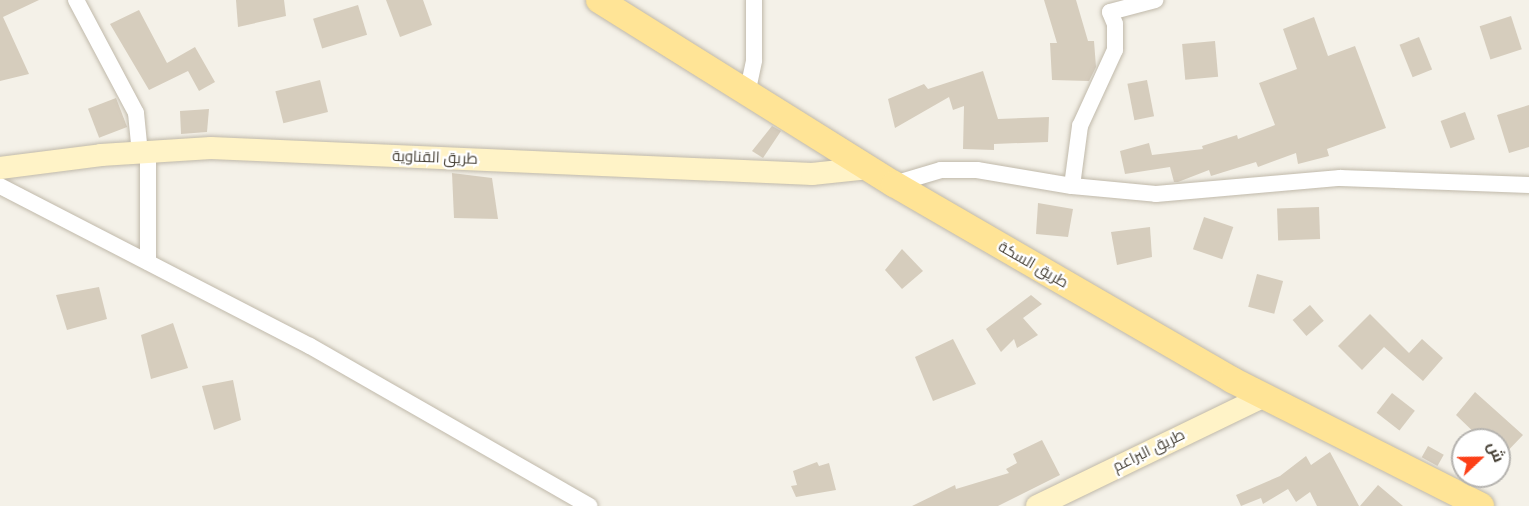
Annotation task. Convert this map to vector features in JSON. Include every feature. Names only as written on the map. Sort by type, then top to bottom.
[{"type":"main road","name":"طريق السكة","points":[[599,0],[894,184],[1262,397],[1481,506]]},
{"type":"street","points":[[76,0],[136,113],[144,153],[148,262]]},
{"type":"street","points":[[747,93],[754,60],[754,0]]},
{"type":"street","points":[[1072,186],[1080,126],[1115,50],[1115,24],[1107,6],[1155,0]]},
{"type":"street","name":"طريق القناوية","points":[[0,168],[211,148],[812,174],[869,168]]},
{"type":"street","points":[[894,184],[941,170],[977,170],[1072,186],[1156,194],[1340,178],[1529,185]]},
{"type":"street","points":[[0,186],[310,346],[589,506]]},
{"type":"street","name":"طريق البراعم","points":[[1037,506],[1262,397]]},
{"type":"building","points":[[0,0],[39,0],[3,17],[29,74],[0,81]]},
{"type":"building","points":[[236,0],[284,0],[286,16],[238,27]]},
{"type":"building","points":[[386,0],[423,0],[432,25],[400,37]]},
{"type":"building","points":[[1044,0],[1076,0],[1088,41],[1094,41],[1096,67],[1089,81],[1052,80],[1050,43],[1057,43]]},
{"type":"building","points":[[358,5],[367,35],[322,48],[313,19]]},
{"type":"building","points":[[139,10],[167,63],[195,47],[215,82],[199,91],[188,71],[149,90],[110,24]]},
{"type":"building","points":[[1511,16],[1522,49],[1490,59],[1480,26]]},
{"type":"building","points":[[1314,17],[1328,56],[1355,46],[1386,128],[1327,149],[1329,156],[1298,164],[1296,153],[1258,167],[1256,162],[1211,176],[1209,170],[1178,182],[1174,182],[1170,167],[1125,174],[1120,151],[1149,143],[1152,155],[1203,149],[1202,146],[1237,135],[1238,139],[1275,125],[1259,83],[1297,69],[1283,29]]},
{"type":"building","points":[[1419,37],[1432,69],[1413,77],[1400,45]]},
{"type":"building","points":[[1215,41],[1218,77],[1185,80],[1182,44]]},
{"type":"building","points":[[983,71],[998,119],[1049,117],[1048,142],[994,144],[994,150],[963,149],[964,106],[953,110],[949,97],[895,128],[888,99],[924,84],[928,89]]},
{"type":"building","points":[[320,80],[328,112],[283,123],[275,91]]},
{"type":"building","points":[[1147,80],[1154,116],[1134,120],[1127,84]]},
{"type":"building","points":[[116,98],[127,127],[99,138],[88,109]]},
{"type":"building","points":[[1529,105],[1529,147],[1509,153],[1497,115]]},
{"type":"building","points":[[209,109],[207,132],[181,134],[180,111]]},
{"type":"building","points":[[1465,112],[1475,139],[1450,148],[1441,121]]},
{"type":"building","points":[[772,126],[781,131],[763,158],[752,151]]},
{"type":"building","points":[[452,173],[492,178],[498,219],[454,218]]},
{"type":"building","points":[[1038,203],[1073,209],[1068,237],[1036,234]]},
{"type":"building","points":[[1319,207],[1320,239],[1278,240],[1277,208]]},
{"type":"building","points":[[1204,217],[1233,227],[1222,259],[1193,249]]},
{"type":"building","points":[[1150,227],[1152,257],[1117,265],[1111,232]]},
{"type":"building","points":[[902,249],[923,271],[902,289],[885,270]]},
{"type":"building","points":[[1257,274],[1283,281],[1274,314],[1248,307]]},
{"type":"building","points":[[99,287],[107,319],[67,330],[56,295]]},
{"type":"building","points":[[1031,295],[1042,304],[1023,318],[1038,335],[1017,348],[1014,339],[1001,352],[986,329]]},
{"type":"building","points":[[1310,305],[1324,321],[1306,336],[1293,320]]},
{"type":"building","points":[[1370,314],[1409,353],[1422,339],[1443,358],[1423,381],[1384,347],[1362,370],[1338,346]]},
{"type":"building","points":[[173,323],[188,368],[151,379],[141,335]]},
{"type":"building","points":[[953,339],[976,384],[933,401],[915,357]]},
{"type":"building","points":[[233,380],[241,420],[214,430],[202,386]]},
{"type":"building","points":[[1475,392],[1523,435],[1511,448],[1511,428],[1470,428],[1456,415]]},
{"type":"building","points":[[1392,393],[1415,411],[1399,431],[1377,413]]},
{"type":"building","points":[[1042,440],[1060,475],[998,506],[912,506],[955,485],[956,489],[1009,473],[1006,469],[1017,463],[1013,454]]},
{"type":"building","points":[[1428,446],[1444,455],[1437,466],[1422,457]]},
{"type":"building","points":[[1330,452],[1359,506],[1317,506],[1310,492],[1296,502],[1288,489],[1263,504],[1261,498],[1241,506],[1236,495],[1280,476],[1306,456],[1311,465]]},
{"type":"building","points":[[817,462],[819,466],[829,463],[836,490],[796,497],[791,486],[797,485],[793,471]]},
{"type":"building","points":[[1378,485],[1403,506],[1360,506]]}]
